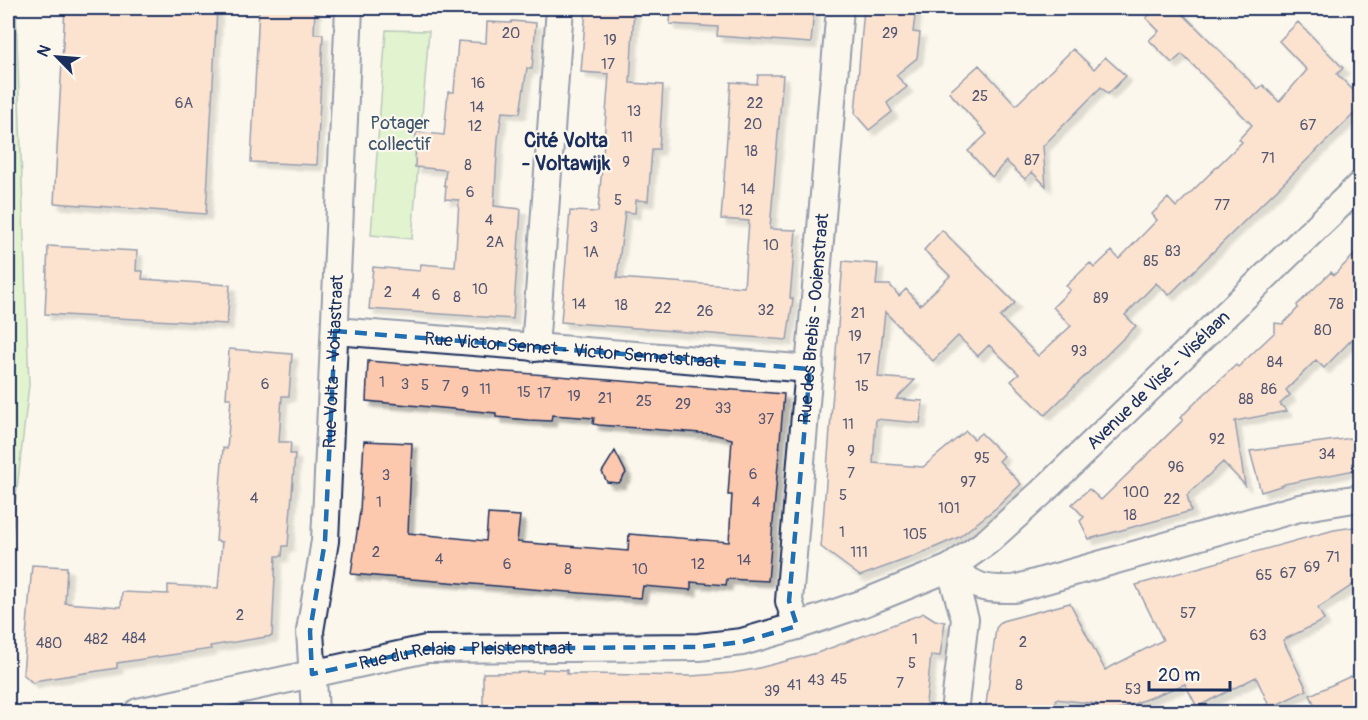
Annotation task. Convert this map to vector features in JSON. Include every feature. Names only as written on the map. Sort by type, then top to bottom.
[{"type":"street","name":"Rue Volta - Voltastraat","points":[[315,712],[310,631],[325,541],[349,8]]},
{"type":"street","points":[[535,348],[560,8]]},
{"type":"street","name":"Rue des Brebis - Ooienstraat","points":[[797,626],[789,601],[840,8]]},
{"type":"street","name":"Avenue de Visé - Visélaan","points":[[797,626],[873,600],[950,568],[988,541],[1041,493],[1360,185]]},
{"type":"street","name":"Rue Victor Semet - Victor Semetstraat","points":[[335,331],[810,369]]},
{"type":"street","points":[[950,568],[971,584],[989,590],[1014,589],[1299,508],[1360,498]]},
{"type":"street","points":[[950,568],[965,619],[954,712]]},
{"type":"street","name":"Rue du Relais - Pleisterstraat","points":[[138,712],[426,649],[699,647],[742,642],[797,626]]},
{"type":"highlighted area","points":[[335,331],[810,369],[789,601],[797,626],[742,642],[699,647],[426,649],[312,674],[310,631],[325,541]]},
{"type":"green space","points":[[8,8],[16,8],[29,385],[8,567]]},
{"type":"green space","name":"Potager collectif","points":[[386,30],[429,31],[412,239],[371,235]]},
{"type":"building","points":[[65,8],[217,8],[206,214],[54,203]]},
{"type":"building","points":[[259,8],[315,8],[314,34],[323,34],[317,165],[251,162]]},
{"type":"building","points":[[586,8],[634,8],[630,83],[663,85],[659,149],[652,149],[648,201],[636,200],[635,213],[625,212],[617,278],[744,287],[749,221],[721,219],[731,82],[757,84],[758,75],[783,75],[770,229],[796,230],[790,298],[793,299],[787,340],[561,322],[570,211],[598,212],[602,167],[609,74],[581,72]]},
{"type":"building","points":[[671,8],[814,8],[811,43],[717,36],[718,27],[670,24]]},
{"type":"building","points":[[864,8],[916,8],[913,32],[920,33],[917,58],[896,75],[907,87],[887,103],[892,112],[869,130],[855,114]]},
{"type":"building","points":[[1157,8],[1177,8],[1258,89],[1263,85],[1279,102],[1307,70],[1279,41],[1298,22],[1343,68],[1337,74],[1360,97],[1360,108],[1169,295],[1156,283],[1125,315],[1136,326],[1045,415],[1011,381],[1019,374],[989,345],[978,356],[958,336],[933,361],[885,312],[878,377],[915,380],[896,399],[923,401],[920,423],[876,419],[873,463],[923,467],[966,431],[974,439],[981,433],[1004,456],[999,461],[1021,484],[996,508],[959,537],[860,576],[821,547],[843,261],[878,264],[876,285],[890,285],[899,296],[906,289],[920,305],[950,276],[924,250],[942,230],[1015,303],[1000,317],[1038,356],[1071,326],[1053,307],[1070,290],[1066,286],[1090,263],[1094,268],[1112,251],[1119,259],[1157,220],[1152,214],[1168,198],[1176,207],[1242,142],[1239,139],[1252,125],[1182,54],[1172,63],[1149,40],[1159,31],[1146,18]]},
{"type":"building","points":[[512,21],[536,23],[532,69],[527,68],[520,113],[502,112],[498,139],[494,206],[521,209],[513,319],[369,309],[373,267],[420,271],[421,264],[455,267],[459,200],[445,199],[446,170],[415,167],[416,132],[444,135],[448,92],[454,92],[458,41],[486,43],[487,22],[511,23]]},
{"type":"building","points":[[1073,49],[1094,69],[1105,57],[1126,76],[1108,94],[1101,87],[1043,146],[1046,186],[1032,172],[1025,179],[1006,161],[992,177],[968,151],[987,134],[949,92],[979,65],[1016,105]]},
{"type":"building","points":[[48,246],[137,251],[136,271],[143,271],[142,279],[230,285],[227,324],[45,314]]},
{"type":"building","points":[[1360,249],[1360,331],[1324,368],[1316,360],[1286,390],[1290,395],[1280,404],[1287,411],[1235,421],[1245,485],[1223,462],[1187,495],[1191,511],[1089,539],[1080,521],[1084,517],[1072,504],[1089,489],[1101,500],[1183,420],[1180,418],[1200,398],[1236,365],[1238,367],[1275,332],[1275,323],[1283,324],[1298,308],[1297,305],[1331,272],[1334,275]]},
{"type":"building","points":[[229,349],[292,354],[289,396],[282,396],[279,442],[291,442],[290,454],[295,454],[288,546],[283,546],[282,556],[276,556],[272,636],[210,646],[211,649],[117,663],[117,668],[33,683],[23,674],[32,565],[67,567],[65,603],[121,607],[122,592],[168,594],[168,585],[218,588],[222,542],[216,541],[223,448],[227,449],[231,398],[226,398]]},
{"type":"building","points":[[368,361],[784,394],[768,581],[727,579],[726,585],[691,582],[691,590],[643,586],[641,598],[351,574],[360,511],[364,441],[412,443],[408,533],[486,541],[488,514],[520,516],[517,542],[628,551],[629,534],[729,542],[732,495],[728,495],[732,439],[713,434],[599,425],[593,424],[594,418],[552,415],[551,421],[528,420],[496,417],[496,413],[366,401]]},
{"type":"building","points":[[1360,437],[1360,469],[1284,484],[1261,492],[1250,451]]},
{"type":"building","points":[[615,451],[626,473],[619,483],[607,482],[602,472]]},
{"type":"building","points":[[1360,526],[1360,580],[1318,608],[1324,620],[1283,640],[1307,690],[1270,708],[1256,677],[1197,707],[1185,684],[1113,712],[1097,712],[1097,704],[1056,699],[1054,712],[985,712],[996,628],[1002,621],[1070,603],[1105,670],[1163,640],[1136,585],[1334,530]]},
{"type":"building","points":[[924,613],[935,620],[945,622],[940,656],[931,655],[925,712],[483,712],[483,673],[543,672],[543,669],[567,670],[567,674],[691,676],[732,673],[817,653]]},
{"type":"building","points":[[1351,676],[1360,695],[1360,712],[1318,712],[1310,695]]},
{"type":"district","name":"Cité Volta - Voltawijk","points":[[566,152]]}]
